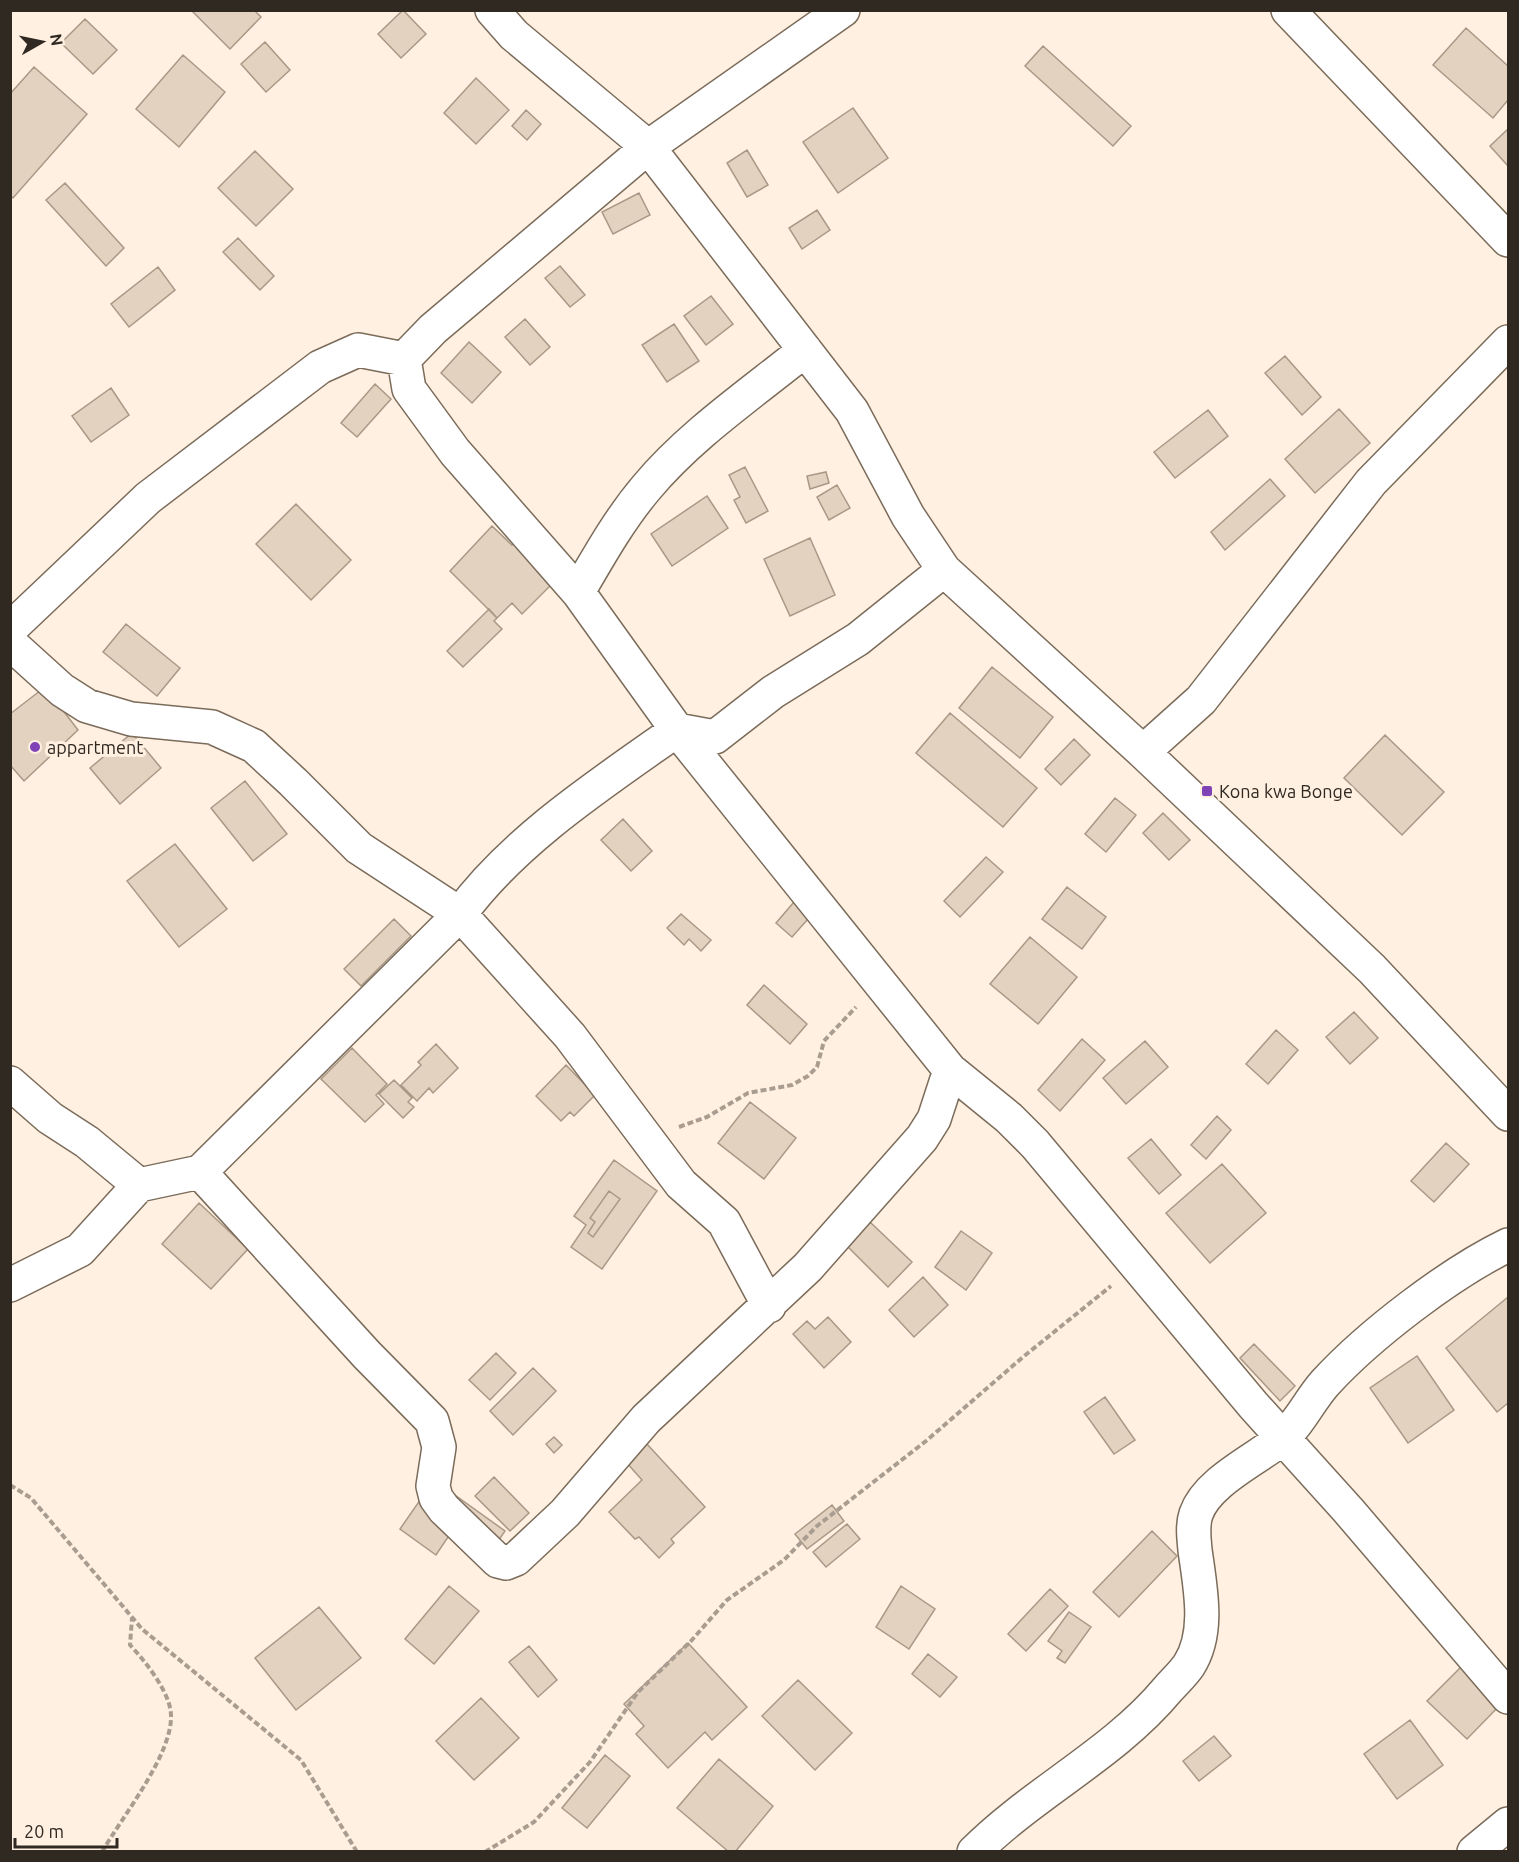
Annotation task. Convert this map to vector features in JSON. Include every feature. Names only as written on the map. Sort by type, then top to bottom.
[{"type":"street","points":[[492,10],[514,35],[648,147],[852,411],[908,516],[944,570],[1143,752],[1372,969],[1509,1114]]},
{"type":"street","points":[[404,358],[433,329],[648,147],[843,10]]},
{"type":"street","points":[[1288,10],[1509,240]]},
{"type":"street","points":[[1143,752],[1201,700],[1371,482],[1509,342]]},
{"type":"street","points":[[10,629],[148,498],[320,367],[358,350],[404,358]]},
{"type":"street","points":[[578,592],[611,535],[655,478],[690,443],[805,350]]},
{"type":"street","points":[[404,358],[409,389],[454,452],[578,592],[677,730],[950,1071],[1009,1118],[1035,1144],[1282,1439],[1348,1510],[1509,1697]]},
{"type":"street","points":[[10,1285],[80,1250],[139,1185],[200,1172],[460,914],[487,879],[575,802],[677,730],[715,737],[809,667],[858,639],[944,570]]},
{"type":"street","points":[[10,643],[62,690],[87,706],[131,719],[212,727],[254,746],[359,848],[460,914],[570,1036],[681,1184],[724,1222],[769,1306]]},
{"type":"street","points":[[200,1172],[367,1355],[432,1421],[439,1447],[434,1486],[436,1498],[444,1509],[498,1561],[506,1563],[516,1559],[565,1513],[646,1419],[808,1267],[922,1138],[934,1119],[950,1071]]},
{"type":"street","points":[[10,1083],[139,1185]]},
{"type":"street","points":[[974,1851],[999,1828],[1140,1718],[1189,1665],[1201,1636],[1200,1583],[1193,1528],[1196,1514],[1209,1494],[1231,1475],[1282,1439],[1324,1384],[1365,1344],[1482,1257],[1509,1245]]},
{"type":"street","points":[[1474,1851],[1509,1824]]},
{"type":"path","points":[[676,1128],[707,1117],[748,1093],[792,1085],[808,1076],[817,1067],[825,1041],[879,981]]},
{"type":"path","points":[[484,1851],[534,1822],[590,1761],[638,1692],[691,1641],[727,1600],[784,1560],[817,1526],[874,1483],[1066,1321],[1137,1266]]},
{"type":"path","points":[[10,1485],[31,1498],[142,1629],[301,1760],[357,1851]]},
{"type":"path","points":[[102,1851],[165,1749],[171,1715],[154,1671],[130,1645],[132,1617]]},
{"type":"building","points":[[191,10],[254,10],[261,17],[230,49]]},
{"type":"building","points":[[403,10],[426,34],[401,58],[378,34]]},
{"type":"building","points":[[85,19],[117,50],[93,74],[61,43]]},
{"type":"building","points":[[1466,28],[1508,66],[1508,100],[1493,118],[1433,65]]},
{"type":"building","points":[[265,42],[290,70],[266,92],[241,64]]},
{"type":"building","points":[[1043,46],[1131,126],[1113,146],[1025,66]]},
{"type":"building","points":[[183,55],[225,92],[179,147],[136,109]]},
{"type":"building","points":[[34,67],[87,114],[13,198],[10,195],[10,94]]},
{"type":"building","points":[[476,78],[509,110],[476,144],[444,113]]},
{"type":"building","points":[[853,108],[888,158],[838,193],[803,142]]},
{"type":"building","points":[[526,110],[541,124],[527,140],[512,126]]},
{"type":"building","points":[[1508,129],[1508,166],[1490,146]]},
{"type":"building","points":[[747,150],[768,185],[747,197],[727,163]]},
{"type":"building","points":[[255,151],[293,189],[256,226],[218,188]]},
{"type":"building","points":[[65,183],[124,248],[106,266],[46,200]]},
{"type":"building","points":[[639,193],[650,215],[613,234],[602,212]]},
{"type":"building","points":[[817,210],[830,230],[802,249],[789,228]]},
{"type":"building","points":[[238,238],[274,276],[260,290],[223,252]]},
{"type":"building","points":[[560,266],[585,295],[570,307],[545,278]]},
{"type":"building","points":[[158,267],[175,290],[129,327],[111,304]]},
{"type":"building","points":[[711,296],[733,324],[706,345],[684,316]]},
{"type":"building","points":[[525,319],[550,347],[530,365],[505,337]]},
{"type":"building","points":[[674,324],[699,361],[667,382],[642,345]]},
{"type":"building","points":[[469,342],[501,372],[472,403],[441,373]]},
{"type":"building","points":[[1285,356],[1321,397],[1302,415],[1265,373]]},
{"type":"building","points":[[375,384],[391,399],[357,437],[341,423]]},
{"type":"building","points":[[111,388],[129,415],[91,442],[72,416]]},
{"type":"building","points":[[1339,409],[1370,443],[1315,493],[1285,459]]},
{"type":"building","points":[[1208,410],[1228,436],[1175,478],[1154,452]]},
{"type":"building","points":[[745,467],[768,511],[746,523],[734,500],[740,497],[729,475]]},
{"type":"building","points":[[826,472],[829,483],[810,489],[807,476]]},
{"type":"building","points":[[1270,479],[1285,496],[1225,550],[1211,532]]},
{"type":"building","points":[[837,485],[850,508],[829,520],[817,497]]},
{"type":"building","points":[[707,496],[728,528],[672,566],[651,534]]},
{"type":"building","points":[[296,504],[351,560],[311,600],[256,544]]},
{"type":"building","points":[[492,526],[512,545],[514,542],[567,569],[522,614],[512,603],[497,618],[450,571]]},
{"type":"building","points":[[810,538],[835,595],[790,616],[764,559]]},
{"type":"building","points":[[489,609],[497,618],[494,621],[502,629],[463,667],[447,651]]},
{"type":"building","points":[[126,624],[180,668],[157,696],[103,652]]},
{"type":"building","points":[[992,667],[1053,717],[1020,758],[959,708]]},
{"type":"building","name":"appartment","points":[[45,687],[78,730],[24,781],[10,765],[10,714]]},
{"type":"building","points":[[950,713],[1037,788],[1003,827],[916,753]]},
{"type":"building","points":[[132,733],[161,768],[120,804],[90,768]]},
{"type":"building","points":[[1385,735],[1444,792],[1402,835],[1344,778]]},
{"type":"building","points":[[1074,739],[1090,755],[1061,785],[1045,769]]},
{"type":"building","points":[[245,781],[287,834],[253,861],[211,808]]},
{"type":"building","points":[[1115,798],[1136,815],[1106,852],[1085,834]]},
{"type":"building","points":[[1163,813],[1190,840],[1169,860],[1143,833]]},
{"type":"building","points":[[623,819],[652,851],[631,871],[601,840]]},
{"type":"building","points":[[175,844],[227,909],[179,947],[127,881]]},
{"type":"building","points":[[986,857],[1003,872],[960,917],[944,901]]},
{"type":"building","points":[[1067,887],[1106,917],[1082,949],[1042,919]]},
{"type":"building","points":[[800,895],[816,910],[792,937],[776,923]]},
{"type":"building","points":[[681,914],[711,940],[701,951],[689,939],[684,945],[667,928]]},
{"type":"building","points":[[394,919],[411,936],[361,986],[344,969]]},
{"type":"building","points":[[1030,937],[1077,977],[1038,1024],[990,984]]},
{"type":"building","points":[[764,985],[807,1024],[790,1044],[747,1005]]},
{"type":"building","points":[[1354,1012],[1378,1038],[1350,1064],[1326,1037]]},
{"type":"building","points":[[1276,1030],[1298,1050],[1268,1084],[1246,1064]]},
{"type":"building","points":[[1082,1039],[1105,1060],[1060,1111],[1038,1090]]},
{"type":"building","points":[[1145,1041],[1168,1067],[1126,1104],[1103,1078]]},
{"type":"building","points":[[436,1044],[458,1068],[433,1093],[429,1088],[417,1101],[401,1085],[421,1065],[418,1062]]},
{"type":"building","points":[[352,1048],[387,1084],[376,1095],[384,1104],[365,1122],[321,1079]]},
{"type":"building","points":[[566,1065],[595,1095],[574,1116],[570,1112],[561,1121],[536,1096]]},
{"type":"building","points":[[394,1080],[412,1098],[408,1102],[414,1107],[403,1118],[379,1094]]},
{"type":"building","points":[[750,1102],[796,1138],[764,1179],[718,1143]]},
{"type":"building","points":[[1217,1116],[1231,1130],[1206,1159],[1191,1145]]},
{"type":"building","points":[[1151,1139],[1181,1175],[1159,1194],[1128,1158]]},
{"type":"building","points":[[1446,1143],[1469,1164],[1434,1202],[1411,1181]]},
{"type":"building","points":[[614,1160],[657,1191],[602,1269],[571,1247],[586,1225],[574,1216]]},
{"type":"building","points":[[1222,1164],[1266,1213],[1210,1263],[1166,1213]]},
{"type":"building","points":[[609,1191],[620,1199],[593,1237],[588,1233],[595,1222],[590,1218]]},
{"type":"building","points":[[199,1203],[248,1249],[211,1289],[162,1244]]},
{"type":"building","points":[[870,1222],[912,1262],[888,1287],[847,1246]]},
{"type":"building","points":[[961,1231],[992,1253],[966,1290],[935,1267]]},
{"type":"building","points":[[923,1277],[948,1305],[914,1337],[889,1310]]},
{"type":"building","points":[[1508,1297],[1508,1403],[1497,1412],[1446,1348]]},
{"type":"building","points":[[828,1317],[851,1342],[824,1368],[793,1334],[807,1321],[815,1329]]},
{"type":"building","points":[[1254,1344],[1295,1386],[1280,1401],[1240,1358]]},
{"type":"building","points":[[496,1353],[516,1373],[490,1400],[469,1380]]},
{"type":"building","points":[[1417,1356],[1454,1410],[1408,1443],[1370,1388]]},
{"type":"building","points":[[533,1368],[556,1391],[513,1435],[490,1411]]},
{"type":"building","points":[[1105,1397],[1135,1440],[1114,1454],[1084,1412]]},
{"type":"building","points":[[554,1437],[562,1445],[554,1453],[546,1444]]},
{"type":"building","points":[[646,1443],[705,1507],[671,1539],[674,1543],[659,1558],[639,1537],[635,1539],[609,1512],[642,1480],[626,1462]]},
{"type":"building","points":[[494,1477],[529,1513],[510,1531],[475,1496]]},
{"type":"building","points":[[434,1480],[505,1531],[486,1559],[450,1534],[436,1555],[400,1529]]},
{"type":"building","points":[[832,1505],[844,1521],[807,1549],[795,1534]]},
{"type":"building","points":[[847,1524],[860,1539],[826,1567],[813,1552]]},
{"type":"building","points":[[1152,1531],[1177,1556],[1119,1617],[1093,1592]]},
{"type":"building","points":[[449,1586],[479,1611],[434,1664],[405,1639]]},
{"type":"building","points":[[901,1586],[935,1609],[909,1649],[876,1627]]},
{"type":"building","points":[[1050,1589],[1068,1606],[1026,1651],[1008,1634]]},
{"type":"building","points":[[319,1607],[361,1658],[296,1710],[255,1658]]},
{"type":"building","points":[[1069,1612],[1091,1627],[1065,1663],[1057,1658],[1062,1651],[1048,1641]]},
{"type":"building","points":[[688,1643],[747,1707],[712,1740],[705,1732],[668,1768],[636,1734],[644,1726],[624,1704]]},
{"type":"building","points":[[529,1646],[557,1680],[538,1697],[509,1662]]},
{"type":"building","points":[[928,1654],[957,1677],[940,1697],[912,1674]]},
{"type":"building","points":[[1464,1664],[1503,1702],[1467,1739],[1427,1701]]},
{"type":"building","points":[[798,1680],[852,1733],[815,1770],[762,1716]]},
{"type":"building","points":[[481,1698],[519,1738],[474,1780],[436,1741]]},
{"type":"building","points":[[1410,1720],[1443,1765],[1397,1799],[1364,1754]]},
{"type":"building","points":[[1214,1736],[1231,1756],[1199,1781],[1183,1761]]},
{"type":"building","points":[[605,1755],[630,1776],[587,1828],[562,1808]]},
{"type":"building","points":[[719,1759],[773,1806],[735,1852],[729,1852],[677,1808]]},
{"type":"place","name":"appartment","points":[[35,747]]},
{"type":"place","name":"Kona kwa Bonge","points":[[1207,791]]}]
